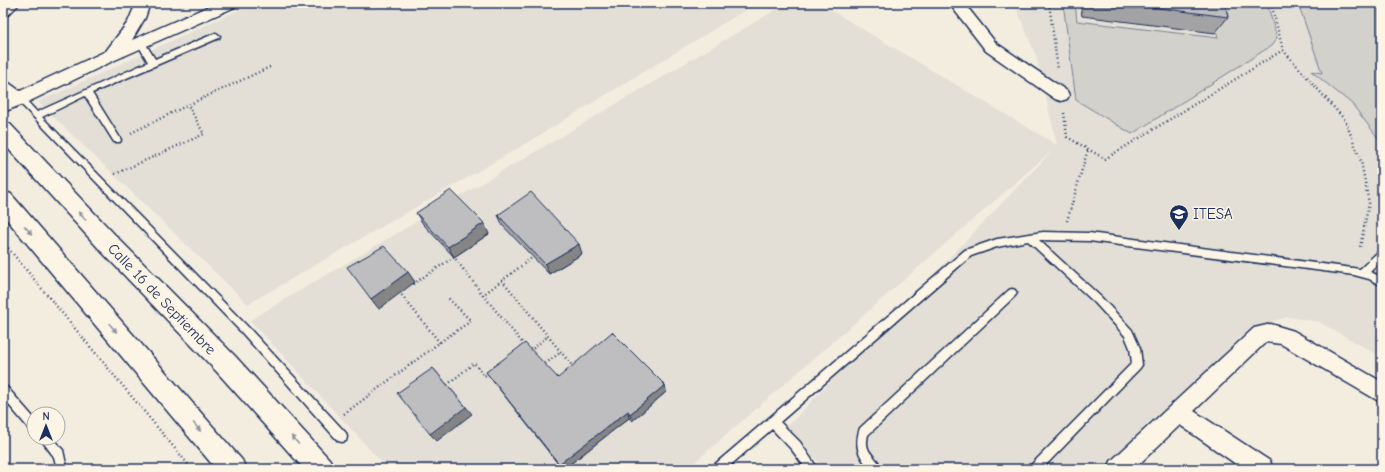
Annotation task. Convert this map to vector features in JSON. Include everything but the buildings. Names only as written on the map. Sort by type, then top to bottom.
[{"type":"main road","name":"Calle 16 de Septiembre","points":[[3,130],[109,244],[226,364],[321,469]]},
{"type":"main road","points":[[3,200],[233,469]]},
{"type":"street","points":[[3,11],[13,3]]},
{"type":"street","points":[[110,56],[135,24],[139,17],[143,3]]},
{"type":"street","points":[[3,106],[110,56],[230,3]]},
{"type":"street","points":[[956,3],[991,47],[1061,95]]},
{"type":"street","points":[[3,87],[20,99]]},
{"type":"street","points":[[1119,469],[1260,334],[1270,332],[1278,333],[1287,337],[1382,393]]},
{"type":"street","points":[[1179,413],[1262,469]]},
{"type":"lane","points":[[36,116],[87,92],[216,36]]},
{"type":"lane","points":[[141,43],[153,63]]},
{"type":"lane","points":[[87,92],[117,140]]},
{"type":"lane","points":[[20,99],[246,331],[342,437]]},
{"type":"lane","points":[[718,469],[968,253],[982,246],[1030,237],[1062,234],[1362,273],[1382,282]]},
{"type":"lane","points":[[1030,237],[1098,300],[1129,333],[1135,348],[1137,365],[1034,469]]},
{"type":"lane","points":[[1362,273],[1382,254]]},
{"type":"lane","points":[[877,469],[865,457],[860,442],[864,432],[1012,293]]},
{"type":"lane","points":[[3,390],[26,417]]},
{"type":"lane","points":[[773,422],[796,446],[813,469]]},
{"type":"lane","points":[[52,446],[59,454],[62,469]]},
{"type":"path","points":[[1049,3],[1067,137],[1105,159],[1283,50]]},
{"type":"path","points":[[1271,3],[1283,50],[1345,120],[1361,161],[1369,202],[1360,247]]},
{"type":"path","points":[[117,140],[272,66]]},
{"type":"path","points":[[114,174],[204,134],[188,105]]},
{"type":"path","points":[[1062,234],[1088,149]]},
{"type":"path","points":[[3,242],[192,469]]},
{"type":"path","points":[[410,286],[454,257],[483,295],[534,356]]},
{"type":"path","points":[[483,295],[532,257]]},
{"type":"path","points":[[502,280],[575,369],[570,372]]},
{"type":"path","points":[[405,289],[400,293],[440,343]]},
{"type":"path","points":[[331,424],[471,321],[447,297]]},
{"type":"path","points":[[530,351],[548,336]]},
{"type":"path","points":[[519,349],[524,345]]},
{"type":"path","points":[[542,366],[561,352]]},
{"type":"path","points":[[538,361],[546,372]]},
{"type":"path","points":[[447,385],[474,363],[484,376],[490,372]]},
{"type":"shaded area","points":[[254,3],[757,3],[520,147],[248,304],[38,102]]},
{"type":"shaded area","points":[[787,3],[819,3],[1057,145],[1036,56],[1014,3],[1382,3],[1382,357],[1319,322],[1288,317],[1259,325],[1238,339],[1199,381],[1102,469],[824,469],[787,427],[1053,150],[687,469],[388,469],[250,320]]},
{"type":"shaded area","points":[[1063,3],[1075,3],[1077,21],[1218,38],[1210,3],[1267,3],[1277,38],[1271,46],[1132,134],[1076,100]]},
{"type":"shaded area","points":[[1298,3],[1382,3],[1382,143],[1352,104],[1311,71],[1322,73]]},
{"type":"place","name":"ITESA","points":[[1179,231]]}]
